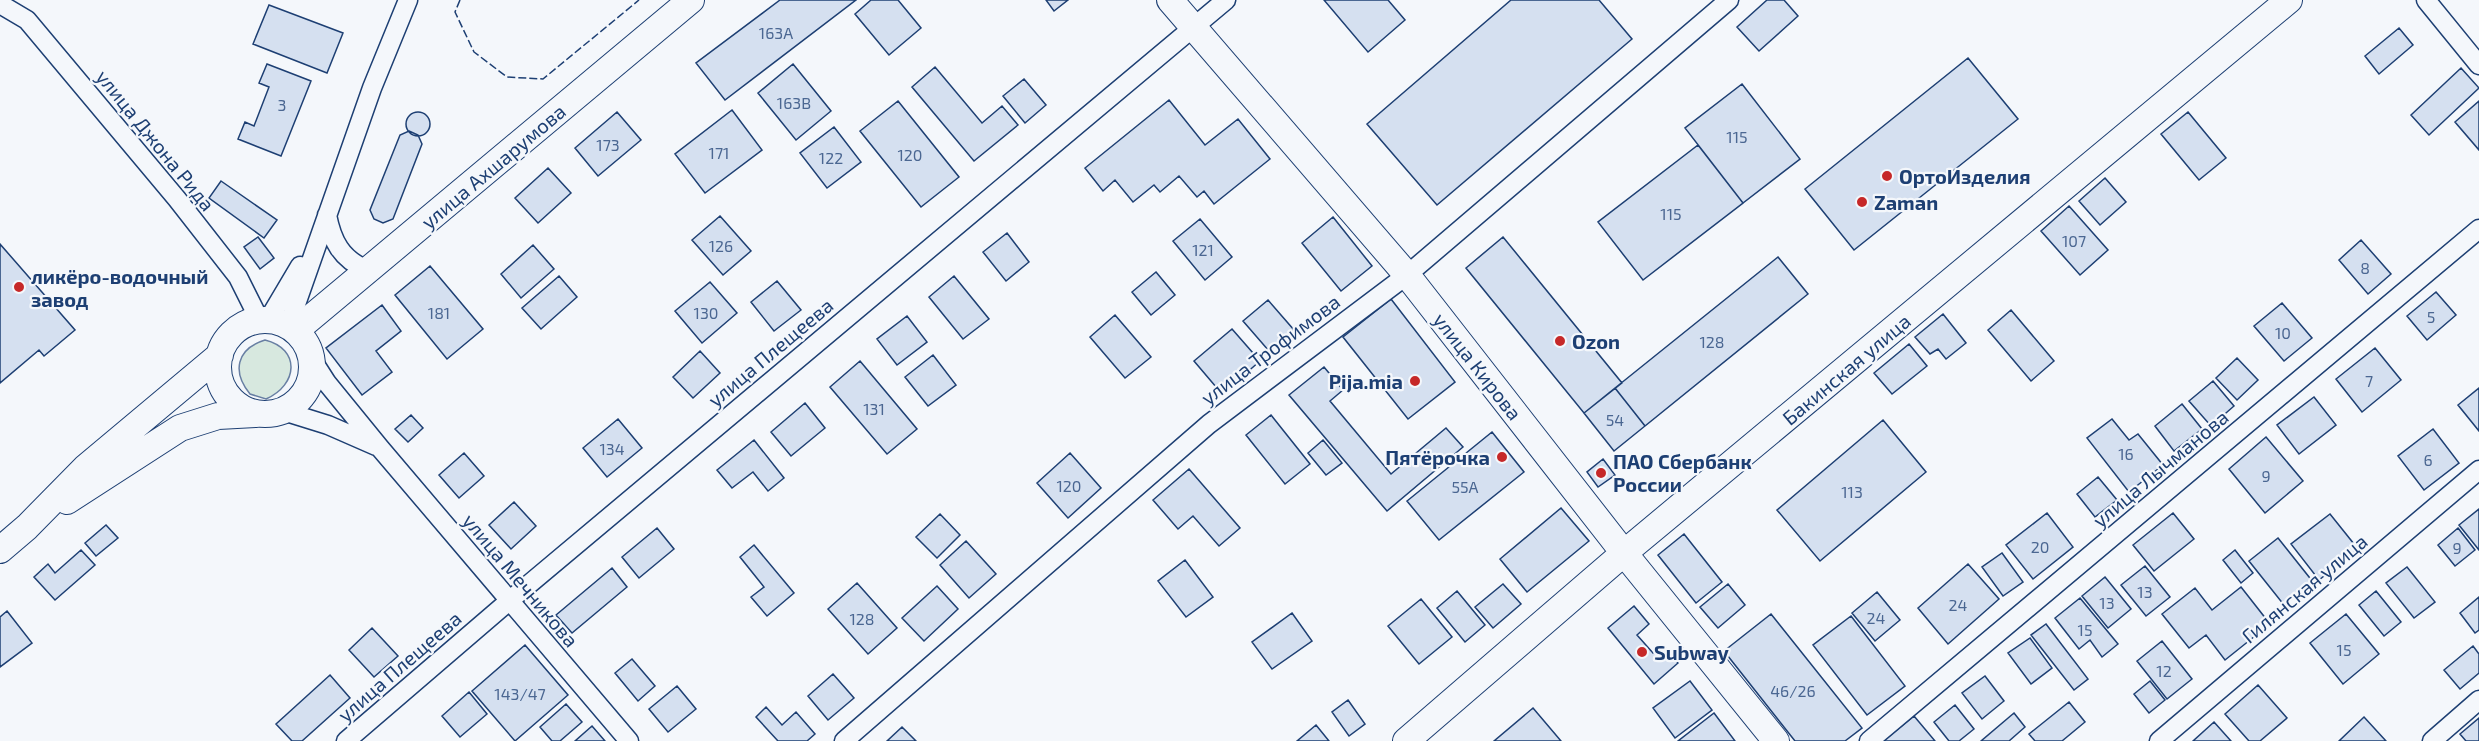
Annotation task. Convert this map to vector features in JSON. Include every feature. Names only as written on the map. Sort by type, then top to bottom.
[{"type":"main road","name":"улица Ахшарумова","points":[[278,325],[367,270],[691,0]]},
{"type":"main road","name":"улица Кирова","points":[[1170,0],[1407,275],[1624,553],[1776,741]]},
{"type":"main road","name":"Бакинская улица","points":[[1406,741],[1624,553],[2289,0]]},
{"type":"main road","points":[[27,527],[180,428],[218,416],[271,412],[297,402],[306,389],[311,374],[311,358],[306,343],[278,325],[247,325],[235,332],[226,342],[220,355],[218,370],[222,386],[231,399],[243,409],[271,412]]},
{"type":"main road","points":[[0,550],[27,527],[85,468],[220,355]]},
{"type":"street","points":[[278,325],[327,215],[372,88],[408,0]]},
{"type":"street","name":"улица Плещеева","points":[[346,741],[509,601],[1226,0]]},
{"type":"street","name":"улица Трофимова","points":[[844,741],[1209,424],[1407,275],[1729,0]]},
{"type":"street","points":[[2426,0],[2479,65]]},
{"type":"street","name":"улица Джона Рида","points":[[0,4],[27,20],[177,199],[278,325]]},
{"type":"street","points":[[327,215],[333,240],[340,250],[346,258],[367,270]]},
{"type":"street","name":"улица Лычманова","points":[[1869,741],[2479,229]]},
{"type":"street","name":"улица Мечникова","points":[[311,358],[327,383],[380,448],[629,741]]},
{"type":"street","name":"улица Мечникова","points":[[271,412],[328,424],[380,448]]},
{"type":"street","name":"Гилянская улица","points":[[2159,741],[2479,470]]},
{"type":"street","points":[[2432,741],[2479,700]]},
{"type":"shaded area","points":[[265,340],[285,351],[290,359],[291,368],[284,385],[277,393],[266,399],[250,394],[244,386],[239,370],[243,355],[248,349]]},
{"type":"building","points":[[780,0],[856,0],[725,100],[696,63]]},
{"type":"building","points":[[871,0],[898,0],[921,28],[889,55],[855,14]]},
{"type":"building","points":[[1046,0],[1068,0],[1054,11]]},
{"type":"building","points":[[1324,0],[1388,0],[1405,20],[1368,52]]},
{"type":"building","points":[[1511,0],[1599,0],[1632,39],[1437,205],[1367,124]]},
{"type":"building","points":[[1767,0],[1784,0],[1798,16],[1759,51],[1737,27]]},
{"type":"building","points":[[269,5],[343,33],[327,73],[253,44]]},
{"type":"building","points":[[2399,28],[2413,45],[2379,74],[2365,56]]},
{"type":"building","points":[[1968,58],[2018,119],[1854,250],[1805,189]]},
{"type":"building","points":[[267,64],[311,81],[281,156],[238,139],[245,122],[254,126],[269,87],[259,83]]},
{"type":"building","points":[[793,64],[831,111],[796,140],[758,93]]},
{"type":"building","points":[[935,67],[982,123],[1002,106],[1018,125],[974,161],[912,87]]},
{"type":"building","points":[[2461,68],[2479,88],[2429,135],[2411,115]]},
{"type":"building","points":[[1024,79],[1046,105],[1025,123],[1003,96]]},
{"type":"building","points":[[1742,84],[1800,159],[1743,203],[1685,128]]},
{"type":"building","points":[[1169,100],[1205,145],[1238,119],[1270,159],[1214,204],[1204,191],[1197,197],[1179,176],[1160,192],[1154,185],[1133,202],[1115,180],[1103,191],[1085,168]]},
{"type":"building","points":[[898,101],[959,177],[921,207],[860,131]]},
{"type":"building","points":[[2479,101],[2479,150],[2455,122]]},
{"type":"building","points":[[732,110],[762,150],[705,193],[675,154]]},
{"type":"building","points":[[418,112],[423,113],[429,119],[429,129],[423,135],[418,136],[413,135],[407,129],[406,124],[407,119],[413,113]]},
{"type":"building","points":[[617,112],[641,140],[598,176],[575,148]]},
{"type":"building","points":[[2188,112],[2226,158],[2199,180],[2161,134]]},
{"type":"building","points":[[834,127],[861,162],[827,188],[800,153]]},
{"type":"building","points":[[409,131],[418,135],[422,144],[393,219],[383,223],[374,219],[370,210],[400,135]]},
{"type":"building","points":[[1698,145],[1743,203],[1643,280],[1598,222]]},
{"type":"building","points":[[548,168],[571,193],[538,223],[515,198]]},
{"type":"building","points":[[2105,178],[2126,202],[2100,225],[2079,201]]},
{"type":"building","points":[[221,181],[277,220],[264,238],[209,198]]},
{"type":"building","points":[[2069,206],[2108,250],[2080,275],[2041,231]]},
{"type":"building","points":[[720,216],[751,251],[723,275],[692,240]]},
{"type":"building","points":[[1333,217],[1372,266],[1341,291],[1302,243]]},
{"type":"building","points":[[1200,219],[1232,257],[1205,280],[1173,241]]},
{"type":"building","points":[[1007,233],[1029,262],[1006,281],[983,252]]},
{"type":"building","points":[[258,237],[274,258],[260,269],[244,247]]},
{"type":"building","points":[[1503,237],[1622,383],[1584,413],[1466,268]]},
{"type":"building","points":[[2361,240],[2391,274],[2368,294],[2339,260]]},
{"type":"building","name":"ликёро-водочный завод","points":[[0,244],[75,330],[44,356],[39,350],[0,383]]},
{"type":"building","points":[[533,245],[554,269],[521,298],[501,274]]},
{"type":"building","points":[[1778,257],[1808,294],[1645,426],[1615,388]]},
{"type":"building","points":[[430,266],[483,329],[447,359],[395,295]]},
{"type":"building","points":[[1156,272],[1175,295],[1151,315],[1132,292]]},
{"type":"building","points":[[559,276],[577,297],[541,329],[522,308]]},
{"type":"building","points":[[954,276],[989,319],[963,339],[929,297]]},
{"type":"building","points":[[777,281],[801,310],[774,331],[751,302]]},
{"type":"building","points":[[710,282],[737,313],[702,343],[675,311]]},
{"type":"building","points":[[2436,292],[2456,315],[2427,340],[2407,316]]},
{"type":"building","points":[[1391,299],[1455,382],[1408,419],[1343,337]]},
{"type":"building","points":[[1268,300],[1294,330],[1269,351],[1243,321]]},
{"type":"building","points":[[2282,303],[2312,338],[2284,361],[2254,326]]},
{"type":"building","points":[[382,305],[401,331],[376,351],[392,372],[362,395],[326,348]]},
{"type":"building","points":[[2011,310],[2054,361],[2031,381],[1988,330]]},
{"type":"building","points":[[1943,314],[1966,343],[1946,359],[1938,349],[1930,354],[1915,337]]},
{"type":"building","points":[[1115,315],[1151,357],[1125,378],[1090,337]]},
{"type":"building","points":[[907,316],[927,342],[897,365],[877,339]]},
{"type":"building","points":[[1232,329],[1260,361],[1222,394],[1194,361]]},
{"type":"building","points":[[1909,344],[1927,366],[1892,394],[1874,373]]},
{"type":"building","points":[[2375,348],[2401,380],[2362,412],[2336,379]]},
{"type":"building","points":[[700,351],[720,373],[693,398],[673,377]]},
{"type":"building","points":[[933,355],[956,385],[928,406],[905,377]]},
{"type":"building","points":[[2237,358],[2258,380],[2237,400],[2216,378]]},
{"type":"building","points":[[860,361],[917,429],[887,454],[830,387]]},
{"type":"building","points":[[1324,367],[1343,390],[1330,401],[1391,474],[1446,428],[1463,447],[1387,511],[1289,395]]},
{"type":"building","points":[[2213,381],[2234,406],[2211,426],[2189,401]]},
{"type":"building","points":[[1615,388],[1645,426],[1614,451],[1584,413]]},
{"type":"building","points":[[2479,388],[2479,431],[2458,405]]},
{"type":"building","points":[[2314,397],[2336,425],[2299,454],[2277,425]]},
{"type":"building","points":[[805,403],[825,428],[791,456],[771,432]]},
{"type":"building","points":[[2182,404],[2202,429],[2174,451],[2155,426]]},
{"type":"building","points":[[411,415],[423,428],[408,442],[395,429]]},
{"type":"building","points":[[1271,415],[1310,464],[1285,484],[1246,435]]},
{"type":"building","points":[[618,419],[642,448],[607,477],[583,448]]},
{"type":"building","points":[[2112,419],[2129,440],[2138,434],[2163,465],[2129,492],[2087,438]]},
{"type":"building","points":[[1883,420],[1926,472],[1820,561],[1777,510]]},
{"type":"building","points":[[2433,429],[2459,463],[2424,490],[2398,456]]},
{"type":"building","points":[[1492,432],[1524,472],[1439,540],[1407,501]]},
{"type":"building","points":[[2266,437],[2303,481],[2265,513],[2229,469]]},
{"type":"building","points":[[754,440],[784,478],[768,491],[753,472],[732,488],[717,470]]},
{"type":"building","points":[[1323,440],[1342,463],[1326,475],[1308,453]]},
{"type":"building","points":[[464,453],[484,476],[459,498],[439,475]]},
{"type":"building","points":[[1070,453],[1101,488],[1068,518],[1037,483]]},
{"type":"building","name":"ПАО Сбербанк России","points":[[1603,459],[1615,475],[1598,487],[1587,472]]},
{"type":"building","points":[[1189,469],[1240,528],[1219,546],[1193,516],[1178,529],[1153,500]]},
{"type":"building","points":[[2098,477],[2117,500],[2095,517],[2077,494]]},
{"type":"building","points":[[514,502],[536,526],[511,549],[489,525]]},
{"type":"building","points":[[1561,508],[1589,541],[1527,592],[1500,559]]},
{"type":"building","points":[[2479,509],[2479,550],[2459,525]]},
{"type":"building","points":[[2047,513],[2073,547],[2033,579],[2006,545]]},
{"type":"building","points":[[2173,513],[2194,539],[2154,571],[2133,545]]},
{"type":"building","points":[[940,514],[960,535],[937,558],[916,537]]},
{"type":"building","points":[[2330,514],[2358,549],[2319,580],[2291,544]]},
{"type":"building","points":[[106,525],[118,538],[96,556],[85,543]]},
{"type":"building","points":[[657,528],[674,549],[639,578],[622,557]]},
{"type":"building","points":[[2458,528],[2475,550],[2455,566],[2438,545]]},
{"type":"building","points":[[1684,534],[1722,582],[1696,603],[1658,555]]},
{"type":"building","points":[[2278,538],[2313,582],[2284,605],[2249,561]]},
{"type":"building","points":[[966,541],[996,574],[969,598],[940,565]]},
{"type":"building","points":[[754,545],[794,593],[767,616],[751,597],[764,587],[740,557]]},
{"type":"building","points":[[81,550],[95,565],[55,600],[34,577],[48,564],[55,573]]},
{"type":"building","points":[[2235,550],[2253,573],[2241,583],[2223,560]]},
{"type":"building","points":[[2002,553],[2023,582],[2003,596],[1982,567]]},
{"type":"building","points":[[1185,560],[1213,597],[1186,617],[1158,581]]},
{"type":"building","points":[[1968,564],[1999,599],[1948,644],[1918,608]]},
{"type":"building","points":[[2145,566],[2170,597],[2146,616],[2121,585]]},
{"type":"building","points":[[2407,567],[2435,602],[2414,618],[2386,583]]},
{"type":"building","points":[[612,568],[627,587],[572,633],[556,615]]},
{"type":"building","points":[[2105,577],[2131,609],[2108,628],[2082,596]]},
{"type":"building","points":[[857,583],[897,628],[868,654],[828,609]]},
{"type":"building","points":[[1503,584],[1521,604],[1493,628],[1475,607]]},
{"type":"building","points":[[1728,584],[1745,605],[1718,628],[1700,607]]},
{"type":"building","points":[[937,586],[958,609],[924,641],[902,618]]},
{"type":"building","points":[[2241,587],[2270,624],[2225,660],[2206,635],[2189,648],[2162,614],[2195,588],[2212,610]]},
{"type":"building","points":[[1457,591],[1485,625],[1465,642],[1437,608]]},
{"type":"building","points":[[2376,591],[2401,622],[2384,636],[2359,605]]},
{"type":"building","points":[[1877,592],[1900,620],[1875,641],[1852,613]]},
{"type":"building","points":[[2479,597],[2479,630],[2475,633],[2460,613]]},
{"type":"building","points":[[2080,598],[2118,644],[2102,657],[2090,640],[2079,649],[2055,618]]},
{"type":"building","points":[[1421,599],[1452,637],[1419,664],[1388,626]]},
{"type":"building","points":[[1634,606],[1649,624],[1637,635],[1653,653],[1663,645],[1678,663],[1654,684],[1608,628]]},
{"type":"building","points":[[7,611],[32,643],[0,667],[0,617]]},
{"type":"building","points":[[1292,613],[1312,641],[1272,669],[1252,642]]},
{"type":"building","points":[[1771,614],[1862,728],[1845,741],[1795,741],[1724,651]]},
{"type":"building","points":[[2346,614],[2379,654],[2343,684],[2310,643]]},
{"type":"building","points":[[1851,616],[1905,686],[1867,715],[1813,645]]},
{"type":"building","points":[[2046,624],[2088,679],[2074,690],[2031,635]]},
{"type":"building","points":[[372,628],[398,656],[374,677],[349,650]]},
{"type":"building","points":[[2030,638],[2052,668],[2031,684],[2008,653]]},
{"type":"building","points":[[2162,641],[2192,679],[2167,699],[2137,661]]},
{"type":"building","points":[[525,645],[568,695],[515,741],[472,691]]},
{"type":"building","points":[[2473,646],[2479,654],[2479,673],[2460,689],[2444,670]]},
{"type":"building","points":[[632,659],[655,686],[638,701],[615,673]]},
{"type":"building","points":[[833,674],[854,698],[828,720],[808,696]]},
{"type":"building","points":[[330,675],[350,698],[302,741],[292,741],[276,724]]},
{"type":"building","points":[[1985,676],[2004,701],[1982,719],[1962,693]]},
{"type":"building","points":[[1690,681],[1712,710],[1675,738],[1653,708]]},
{"type":"building","points":[[2150,681],[2165,700],[2149,713],[2134,694]]},
{"type":"building","points":[[2258,685],[2287,718],[2260,741],[2249,741],[2225,714]]},
{"type":"building","points":[[677,686],[696,709],[668,732],[649,709]]},
{"type":"building","points":[[469,692],[487,714],[460,737],[442,716]]},
{"type":"building","points":[[1348,700],[1365,724],[1349,736],[1332,712]]},
{"type":"building","points":[[2069,702],[2085,722],[2062,741],[2035,741],[2029,734]]},
{"type":"building","points":[[566,704],[582,722],[560,741],[552,741],[540,727]]},
{"type":"building","points":[[1955,705],[1974,729],[1959,741],[1949,741],[1934,722]]},
{"type":"building","points":[[766,707],[782,725],[796,712],[815,734],[807,741],[778,741],[756,717]]},
{"type":"building","points":[[1533,708],[1561,741],[1494,741]]},
{"type":"building","points":[[1714,713],[1735,741],[1678,741]]},
{"type":"building","points":[[2014,713],[2025,727],[2009,741],[1981,741]]},
{"type":"building","points":[[1914,716],[1935,741],[1883,741]]},
{"type":"building","points":[[2364,717],[2386,741],[2339,741]]},
{"type":"building","points":[[2479,718],[2479,741],[2466,741],[2460,734]]},
{"type":"building","points":[[2214,722],[2231,741],[2193,741]]},
{"type":"building","points":[[1316,725],[1329,741],[1297,741]]},
{"type":"building","points":[[592,726],[605,741],[575,741]]},
{"type":"building","points":[[902,727],[916,741],[887,741]]},
{"type":"fence","points":[[460,0],[455,12],[474,52],[507,77],[543,79],[639,0]]},
{"type":"place","name":"ОртоИзделия","points":[[1887,176]]},
{"type":"place","name":"Zaman","points":[[1862,202]]},
{"type":"place","name":"ликёро-водочный завод","points":[[19,287]]},
{"type":"place","name":"Ozon","points":[[1560,341]]},
{"type":"place","name":"Pija.mia","points":[[1415,381]]},
{"type":"place","name":"Пятёрочка","points":[[1502,457]]},
{"type":"place","name":"ПАО Сбербанк России","points":[[1601,473]]},
{"type":"place","name":"Subway","points":[[1642,652]]}]
